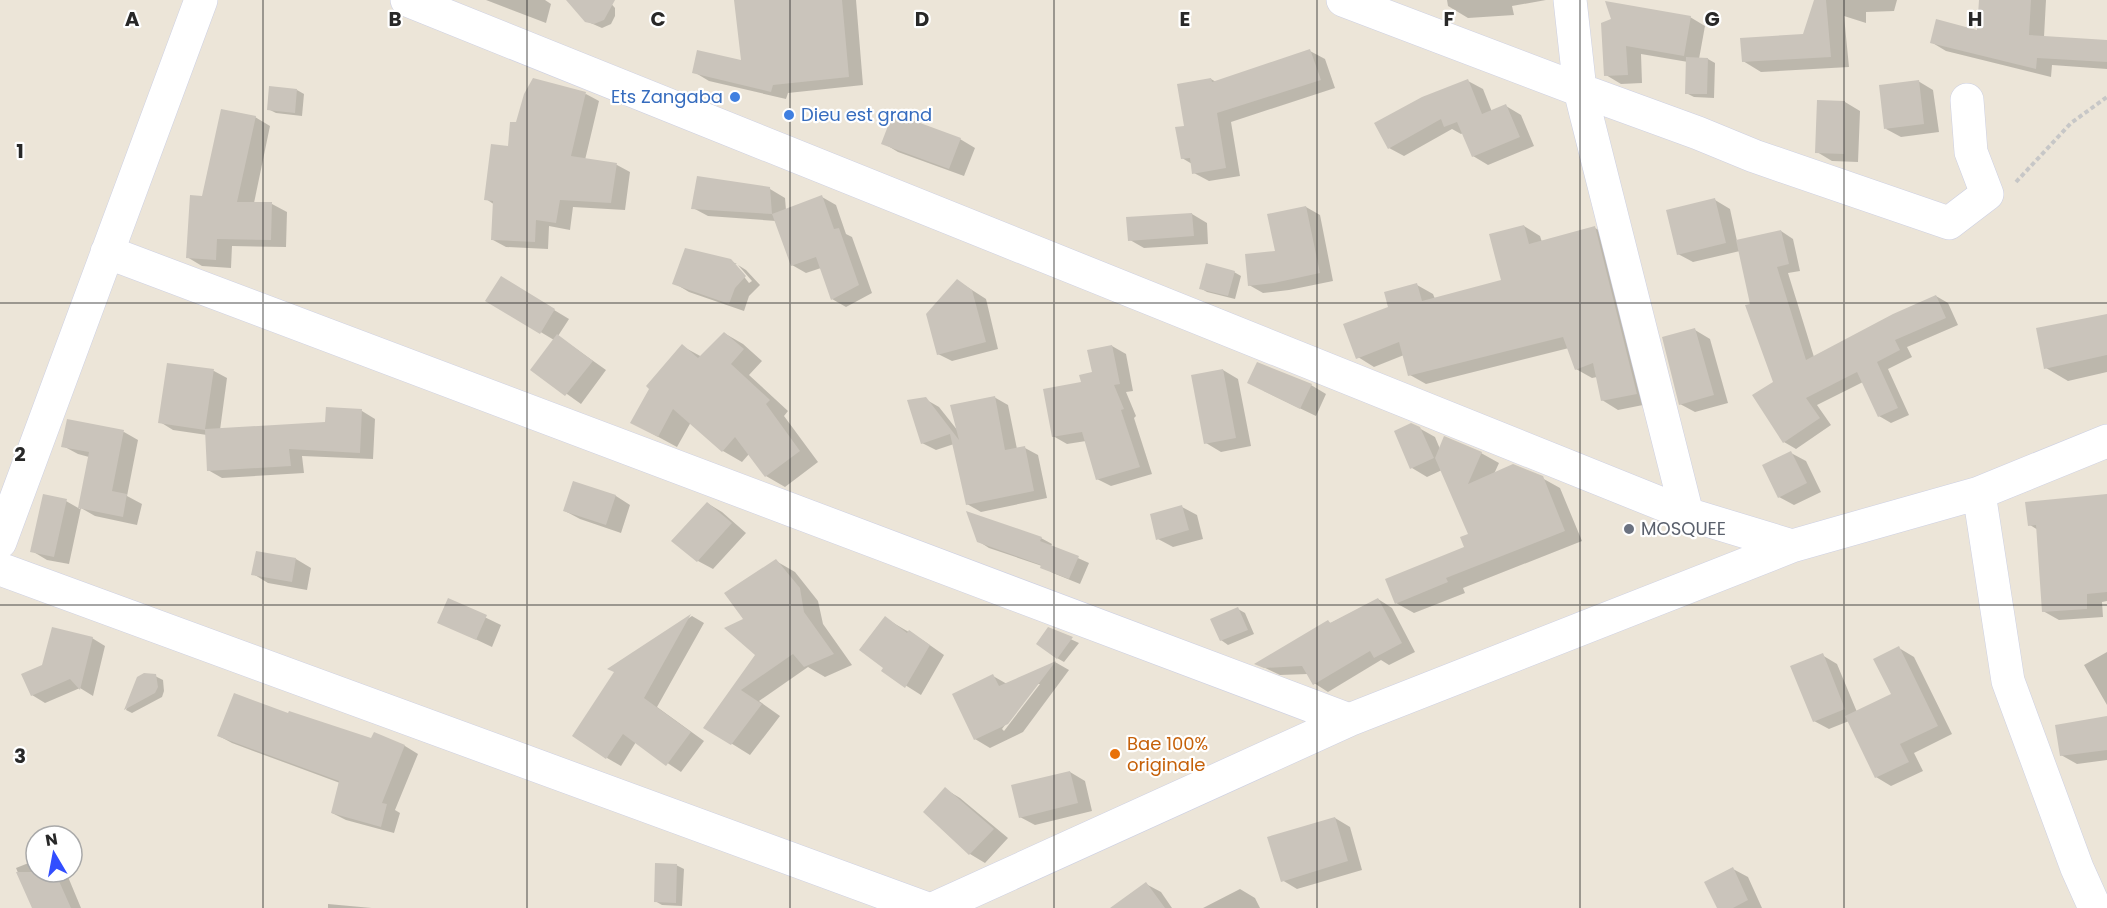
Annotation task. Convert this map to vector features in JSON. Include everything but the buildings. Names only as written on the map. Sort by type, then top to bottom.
[{"type":"street","points":[[0,542],[201,0]]},
{"type":"street","points":[[407,0],[1687,514],[1792,546]]},
{"type":"street","points":[[1343,0],[1754,156],[1949,224],[1987,194],[1971,152],[1967,100]]},
{"type":"street","points":[[1570,0],[1580,90],[1687,514]]},
{"type":"street","points":[[107,252],[1349,720]]},
{"type":"street","points":[[934,908],[1349,720],[1792,546],[1979,493],[2107,441]]},
{"type":"street","points":[[1979,493],[2008,681],[2077,868],[2095,908]]},
{"type":"street","points":[[0,569],[925,908]]},
{"type":"path","points":[[1987,194],[2018,182],[2071,123],[2107,97]]},
{"type":"place","name":"Ets Zangaba","points":[[735,97]]},
{"type":"place","name":"Dieu est grand","points":[[789,115]]},
{"type":"place","name":"MOSQUEE","points":[[1629,529]]},
{"type":"place","name":"Bae 100% originale","points":[[1115,754]]}]
